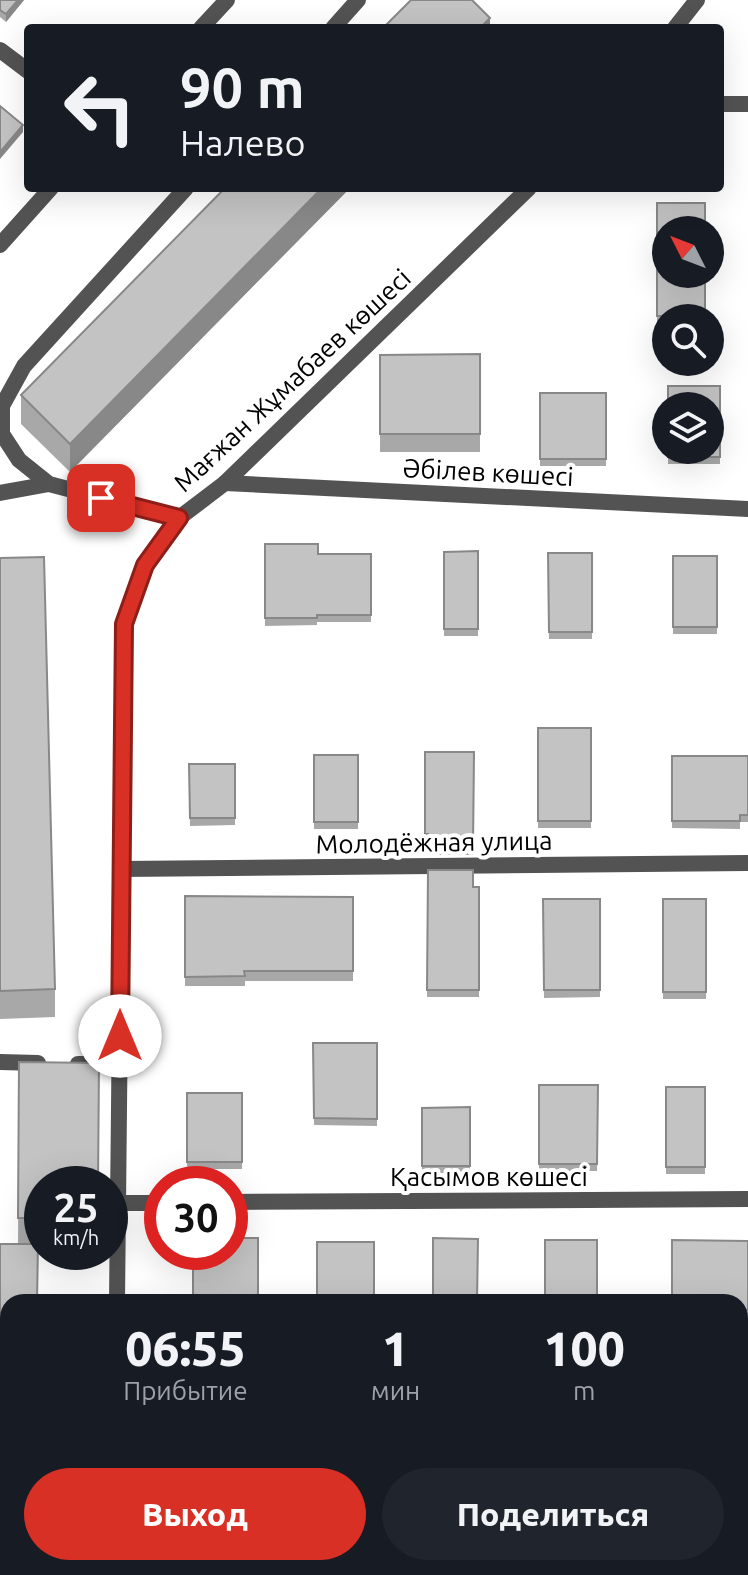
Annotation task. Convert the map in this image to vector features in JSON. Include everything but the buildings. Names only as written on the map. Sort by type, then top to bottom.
[{"type":"street","points":[[205,24],[227,0]]},
{"type":"street","points":[[337,24],[358,0]]},
{"type":"street","points":[[678,24],[697,0]]},
{"type":"street","points":[[0,50],[24,68]]},
{"type":"street","points":[[724,104],[748,104]]},
{"type":"street","points":[[0,245],[47,192]]},
{"type":"street","points":[[179,518],[49,484],[19,460],[2,434],[2,406],[24,366],[182,192]]},
{"type":"street","name":"Мағжан Жұмабаев көшесі","points":[[119,1166],[124,624],[145,565],[179,518],[225,483],[525,192]]},
{"type":"street","name":"Әбілев көшесі","points":[[225,483],[748,509]]},
{"type":"street","points":[[0,493],[49,484]]},
{"type":"street","name":"Молодёжная улица","points":[[121,869],[748,863]]},
{"type":"street","points":[[0,1062],[120,1064]]},
{"type":"street","name":"Қасымов көшесі","points":[[248,1202],[748,1199]]},
{"type":"street","name":"Мағжан Жұмабаев көшесі","points":[[117,1270],[117,1294]]},
{"type":"route","points":[[101,498],[179,518],[145,565],[124,624],[120,1036]]}]
